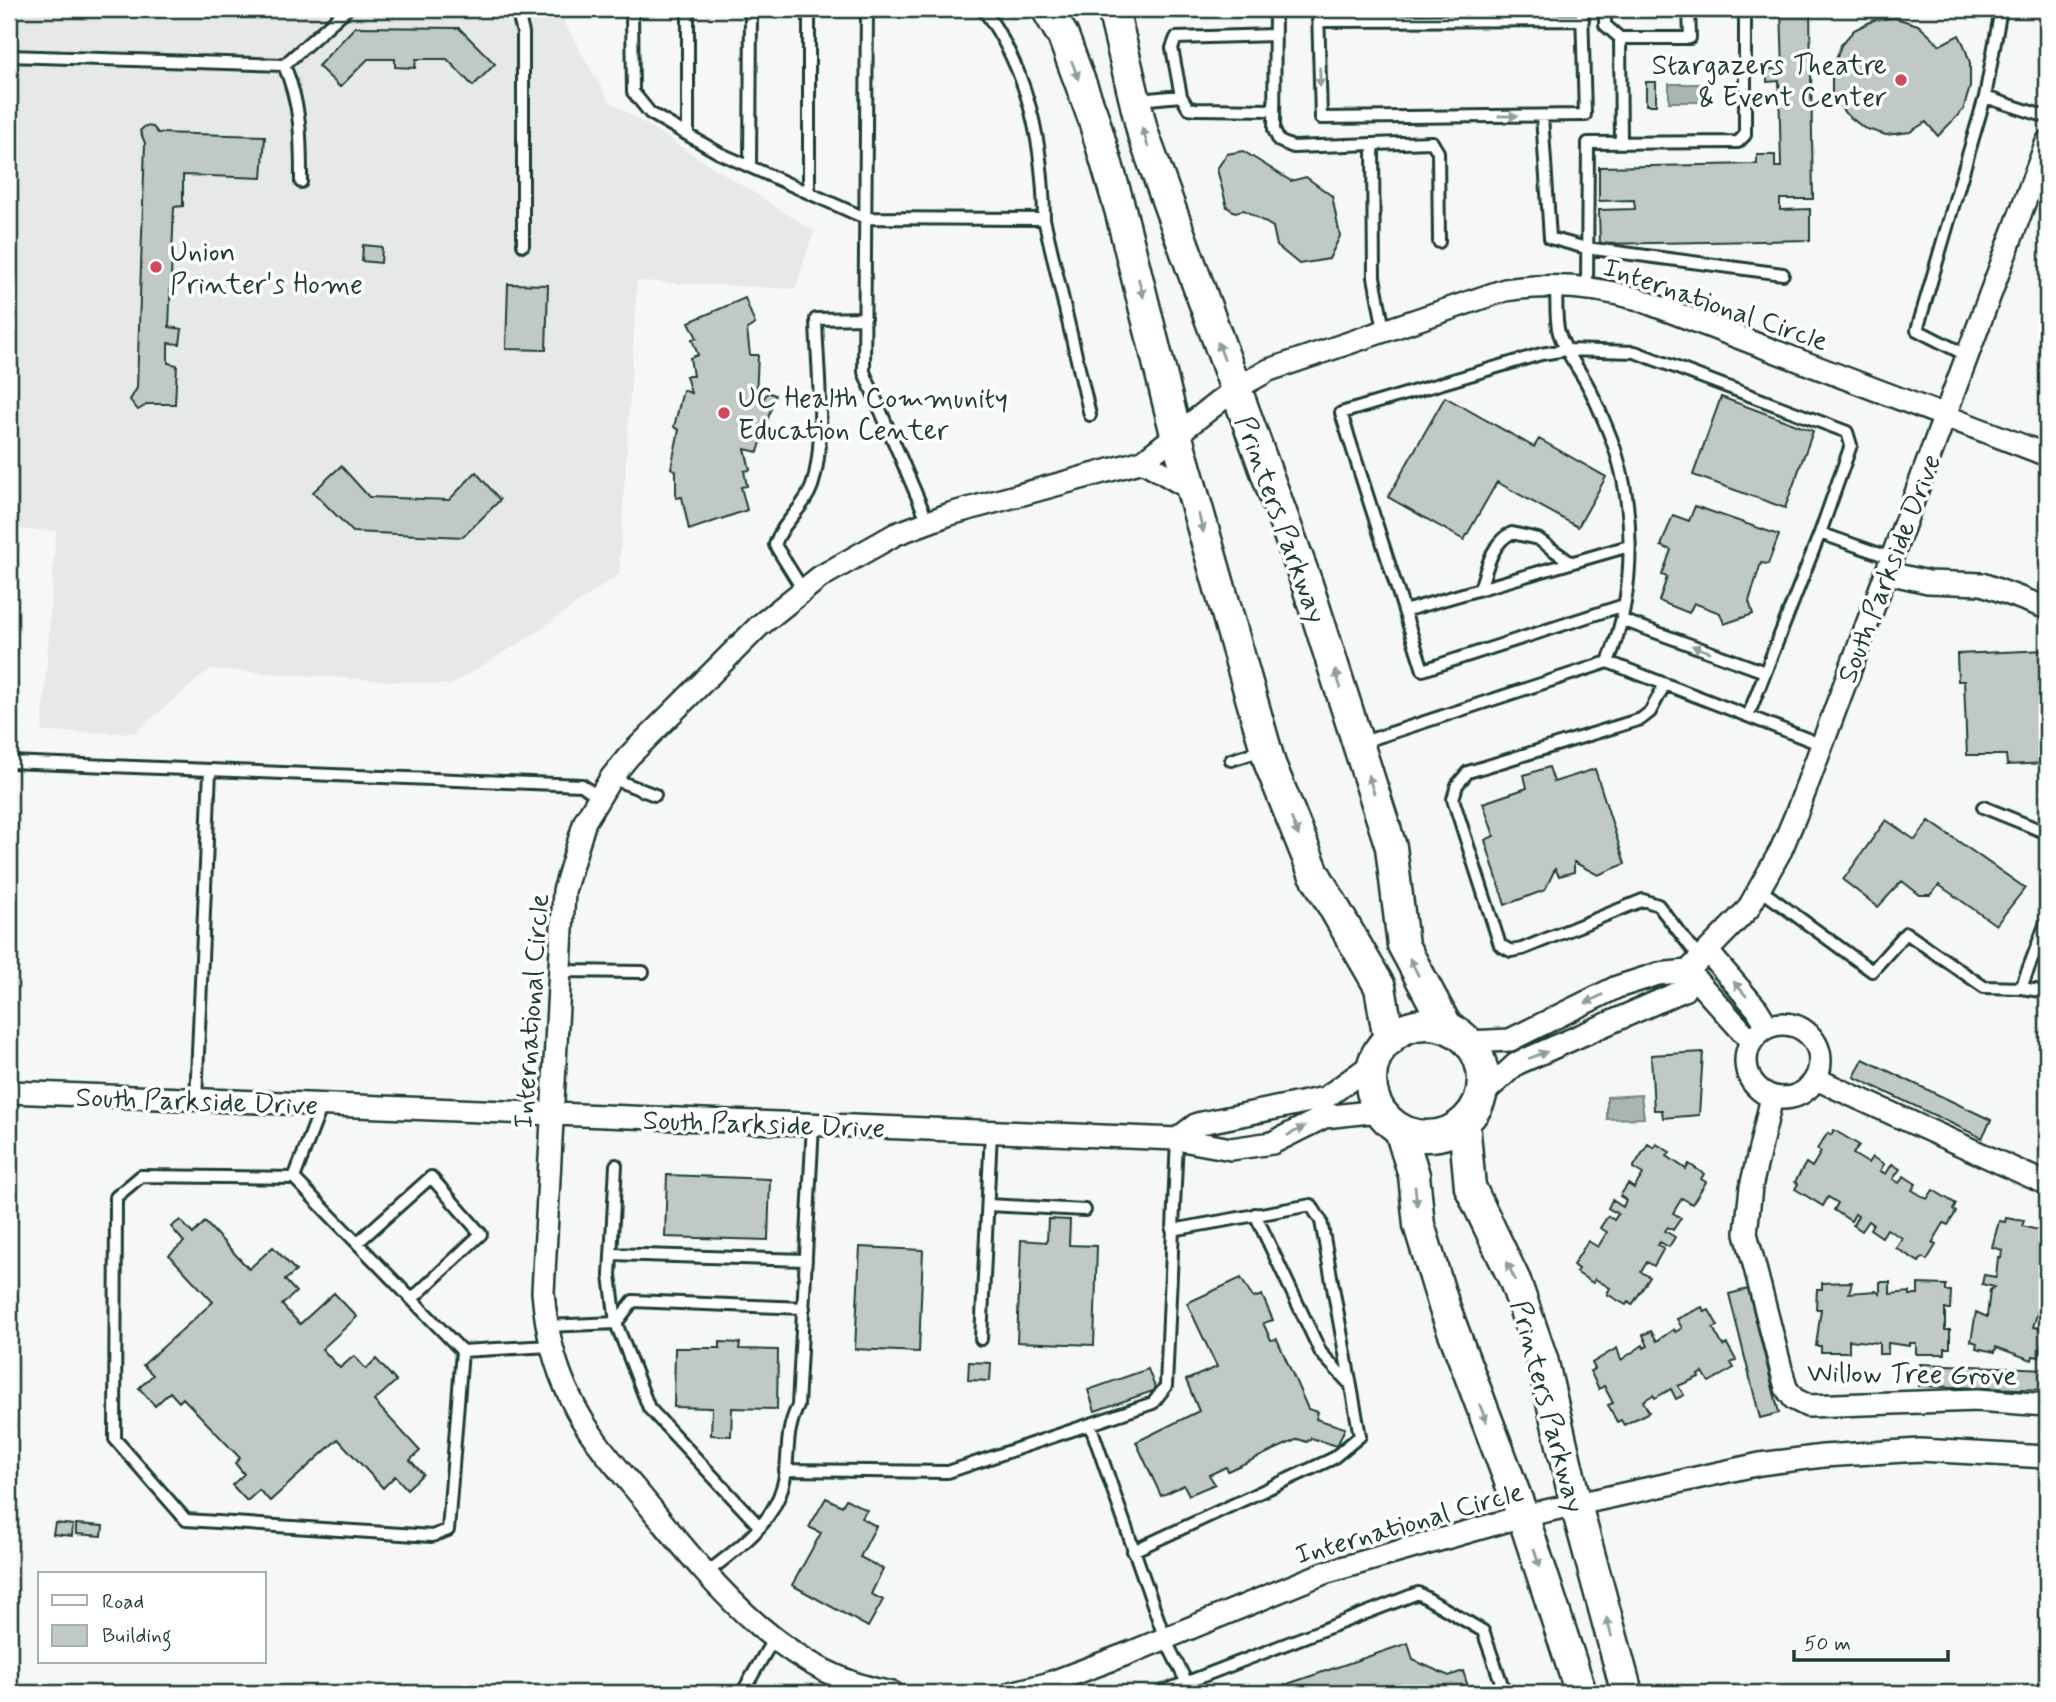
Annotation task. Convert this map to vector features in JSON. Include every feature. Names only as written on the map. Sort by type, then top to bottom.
[{"type":"main road","points":[[1047,9],[1059,22],[1093,117],[1120,209],[1176,434],[1266,749],[1314,873],[1380,987],[1389,1040]]},
{"type":"main road","name":"Printers Parkway","points":[[1113,9],[1135,101],[1168,207],[1307,584],[1391,847],[1403,945],[1458,1034]]},
{"type":"main road","points":[[1390,1121],[1371,1084],[1371,1065],[1382,1045],[1399,1032],[1423,1025],[1458,1034],[1482,1065],[1483,1094]]},
{"type":"main road","name":"South Parkside Drive","points":[[1390,1121],[1421,1137],[1448,1132],[1470,1119],[1483,1094]]},
{"type":"main road","name":"Printers Parkway","points":[[1390,1121],[1414,1175],[1419,1225],[1445,1309],[1523,1516],[1581,1693]]},
{"type":"main road","name":"Printers Parkway","points":[[1464,1123],[1470,1187],[1515,1281],[1542,1359],[1576,1505],[1627,1693]]},
{"type":"street","name":"South Parkside Drive","points":[[1483,1094],[1516,1065],[1684,990],[1699,962],[1742,917],[1761,890],[1781,850],[1891,566],[2047,142]]},
{"type":"street","name":"International Circle","points":[[892,1693],[834,1673],[774,1639],[740,1611],[705,1574],[586,1428],[560,1376],[549,1336],[543,1292],[564,891],[577,843],[597,797],[629,756],[759,626],[803,590],[857,555],[897,534],[928,522],[1143,461],[1235,389],[1269,370],[1481,296],[1531,286],[1587,286],[1638,299],[2047,455]]},
{"type":"street","points":[[1143,461],[1192,490]]},
{"type":"street","points":[[1891,566],[1928,582],[1982,584],[2047,608]]},
{"type":"street","points":[[1699,962],[1757,1009],[1768,1027]]},
{"type":"street","points":[[1458,1034],[1510,1041],[1617,987],[1699,962]]},
{"type":"street","points":[[1699,962],[1751,1041]]},
{"type":"street","points":[[1792,1025],[1804,1030],[1815,1041],[1820,1066],[1816,1079],[1799,1095],[1772,1097],[1751,1081],[1745,1066],[1751,1041],[1768,1027],[1792,1025]]},
{"type":"street","points":[[1177,1139],[1197,1124],[1325,1098],[1371,1065]]},
{"type":"street","points":[[1816,1079],[2047,1184]]},
{"type":"street","name":"South Parkside Drive","points":[[9,1092],[1177,1139],[1231,1149],[1272,1143],[1324,1116],[1390,1121]]},
{"type":"street","name":"Willow Tree Grove","points":[[1772,1097],[1751,1187],[1746,1233],[1786,1388],[1794,1399],[1808,1406],[1977,1400],[2047,1405]]},
{"type":"street","name":"International Circle","points":[[1011,1693],[1047,1684],[1166,1639],[1324,1573],[1523,1516],[1760,1464],[1823,1456],[1920,1450],[2047,1457]]},
{"type":"lane","points":[[9,57],[284,65],[348,9]]},
{"type":"lane","points":[[517,9],[523,33],[523,245]]},
{"type":"lane","points":[[632,9],[633,92],[650,113],[750,167],[865,218],[1044,219]]},
{"type":"lane","points":[[688,9],[688,135]]},
{"type":"lane","points":[[750,167],[751,9]]},
{"type":"lane","points":[[808,9],[809,192]]},
{"type":"lane","points":[[867,9],[864,372],[928,522]]},
{"type":"lane","points":[[983,9],[1013,59],[1036,124],[1044,174],[1044,219],[1090,415]]},
{"type":"lane","points":[[1275,9],[1274,130],[1279,141],[1293,147],[1432,142],[1438,152],[1439,242]]},
{"type":"lane","points":[[1605,9],[1605,25],[1620,38],[1690,38],[1689,9]]},
{"type":"lane","points":[[1587,286],[1588,143],[1738,142],[1745,135],[1745,9]]},
{"type":"lane","points":[[1968,356],[1917,330],[1985,97],[2001,9]]},
{"type":"lane","points":[[1582,14],[1585,116],[1321,118],[1318,15],[1582,14]]},
{"type":"lane","points":[[1274,35],[1176,38],[1172,48],[1181,96],[1188,108],[1274,110]]},
{"type":"lane","points":[[1620,38],[1620,142]]},
{"type":"lane","points":[[284,65],[296,95],[300,116],[301,182]]},
{"type":"lane","points":[[1135,101],[1181,96]]},
{"type":"lane","points":[[1985,97],[2047,117]]},
{"type":"lane","points":[[1542,116],[1550,238],[1586,248],[1783,274]]},
{"type":"lane","points":[[1373,144],[1374,277],[1384,330]]},
{"type":"lane","points":[[1556,286],[1558,331],[1588,386],[1615,450],[1626,508],[1629,546],[1624,605],[1622,620],[1608,662]]},
{"type":"lane","points":[[803,590],[775,545],[779,532],[802,506],[812,485],[819,435],[816,318],[865,318]]},
{"type":"lane","points":[[1624,605],[1423,670],[1341,413],[1541,354],[1566,350],[1635,352],[1847,432],[1851,445],[1820,533],[1748,716]]},
{"type":"lane","points":[[1480,589],[1500,541],[1512,533],[1538,540],[1570,562]]},
{"type":"lane","points":[[1820,533],[1891,566]]},
{"type":"lane","points":[[1404,611],[1629,546]]},
{"type":"lane","points":[[1622,620],[1765,672]]},
{"type":"lane","points":[[1358,744],[1608,662],[1820,744]]},
{"type":"lane","points":[[1665,684],[1650,712],[1642,719],[1468,772],[1457,785],[1453,799],[1500,945],[1511,951],[1522,949],[1643,900],[1658,905],[1699,962]]},
{"type":"lane","points":[[1231,760],[1266,749]]},
{"type":"lane","points":[[9,762],[582,785],[597,797]]},
{"type":"lane","points":[[197,1100],[210,770]]},
{"type":"lane","points":[[611,778],[655,795]]},
{"type":"lane","points":[[1983,807],[2047,832]]},
{"type":"lane","points":[[1761,890],[1872,971],[1906,933],[1984,987],[2047,992]]},
{"type":"lane","points":[[2021,988],[2047,920]]},
{"type":"lane","points":[[559,971],[643,972]]},
{"type":"lane","points":[[294,1178],[322,1105]]},
{"type":"lane","points":[[705,1574],[760,1527],[783,1486],[789,1425],[798,1406],[813,1124]]},
{"type":"lane","points":[[981,1339],[991,1132]]},
{"type":"lane","points":[[785,1470],[948,1472],[1153,1403],[1167,1386],[1177,1139]]},
{"type":"lane","points":[[616,1166],[611,1254],[616,1323],[649,1408],[760,1527]]},
{"type":"lane","points":[[141,1176],[294,1178],[357,1242],[462,1351],[448,1530],[432,1536],[186,1520],[115,1439],[116,1197],[141,1176]]},
{"type":"lane","points":[[357,1242],[431,1177],[481,1234],[412,1299]]},
{"type":"lane","points":[[988,1205],[1084,1210]]},
{"type":"lane","points":[[1133,1551],[1332,1459],[1360,1436],[1348,1383],[1321,1221],[1311,1205],[1172,1230]]},
{"type":"lane","points":[[1255,1214],[1321,1353],[1348,1383]]},
{"type":"lane","points":[[611,1254],[806,1260]]},
{"type":"lane","points":[[462,1351],[616,1323],[633,1301],[804,1308]]},
{"type":"lane","points":[[1090,1424],[1133,1551],[1166,1639],[1189,1688]]},
{"type":"lane","points":[[1159,1693],[1189,1688],[1418,1593],[1483,1631],[1505,1693]]},
{"type":"lane","points":[[742,1693],[774,1639]]},
{"type":"shaded area","points":[[9,9],[563,9],[563,21],[609,101],[814,231],[795,289],[637,281],[619,574],[531,636],[450,685],[210,669],[134,733],[42,732],[56,531],[9,529]]},
{"type":"shaded area","points":[[1669,84],[1706,84],[1706,102],[1669,102]]},
{"type":"shaded area","points":[[1641,1095],[1644,1118],[1607,1119],[1607,1097]]},
{"type":"building","points":[[1781,9],[1810,9],[1813,199],[1780,199],[1780,210],[1810,209],[1810,240],[1600,244],[1599,210],[1635,209],[1634,200],[1599,201],[1599,167],[1757,164],[1757,155],[1775,155],[1775,167],[1781,167],[1779,81],[1767,82],[1767,69],[1783,69]]},
{"type":"building","name":"Stargazers Theatre & Event Center","points":[[1895,18],[1918,25],[1940,45],[1959,35],[1964,45],[1970,63],[1970,87],[1963,110],[1938,136],[1926,122],[1910,132],[1886,135],[1864,128],[1845,113],[1832,95],[1832,72],[1841,45],[1854,30],[1874,20]]},
{"type":"building","points":[[355,27],[459,28],[495,64],[473,86],[447,59],[416,59],[415,68],[395,67],[395,59],[368,59],[340,87],[318,66]]},
{"type":"building","points":[[1646,82],[1656,82],[1656,105],[1646,105]]},
{"type":"building","name":"Union Printer's Home","points":[[145,126],[153,127],[158,133],[265,136],[262,178],[183,175],[183,206],[174,207],[169,327],[182,329],[180,344],[168,343],[168,363],[177,365],[175,404],[148,404],[138,410],[130,400],[137,388],[145,143],[140,131]]},
{"type":"building","points":[[1243,151],[1291,181],[1306,177],[1332,196],[1340,236],[1329,259],[1299,264],[1277,246],[1273,227],[1244,210],[1235,212],[1227,207],[1217,169],[1227,154]]},
{"type":"building","points":[[363,245],[382,247],[381,263],[362,261]]},
{"type":"building","points":[[508,284],[548,285],[546,350],[506,349]]},
{"type":"building","name":"UC Health Community Education Center","points":[[745,298],[755,324],[747,329],[750,355],[758,355],[756,397],[764,398],[768,392],[775,395],[758,452],[745,449],[750,470],[744,471],[747,486],[741,487],[747,510],[689,530],[682,497],[676,498],[676,471],[671,468],[679,430],[674,427],[683,390],[691,393],[686,376],[693,376],[690,358],[698,355],[692,339],[697,338],[689,322]]},
{"type":"building","points":[[1445,397],[1534,447],[1539,439],[1606,477],[1578,527],[1497,482],[1464,540],[1388,497]]},
{"type":"building","points":[[1721,397],[1813,431],[1785,508],[1693,475]]},
{"type":"building","points":[[341,466],[369,497],[449,500],[476,472],[500,500],[463,537],[353,532],[313,492]]},
{"type":"building","points":[[1695,506],[1779,535],[1768,564],[1761,563],[1749,601],[1753,614],[1724,624],[1720,613],[1694,603],[1689,613],[1659,601],[1667,577],[1662,575],[1671,550],[1661,546],[1673,515],[1689,521]]},
{"type":"building","points":[[2047,650],[2047,763],[2007,765],[2006,755],[1967,755],[1964,681],[1958,681],[1957,654]]},
{"type":"building","points":[[1549,767],[1554,782],[1595,769],[1625,864],[1598,875],[1574,862],[1574,872],[1559,876],[1555,869],[1545,890],[1505,905],[1485,840],[1494,836],[1483,803],[1527,788],[1524,775]]},
{"type":"building","points":[[1886,820],[1915,840],[1929,821],[2025,888],[1996,925],[1939,885],[1930,895],[1920,895],[1902,881],[1878,907],[1843,880]]},
{"type":"building","points":[[1703,1052],[1699,1115],[1663,1118],[1662,1110],[1654,1110],[1651,1055]]},
{"type":"building","points":[[1863,1059],[1991,1120],[1982,1138],[1854,1077]]},
{"type":"building","points":[[1834,1130],[1859,1145],[1853,1154],[1868,1163],[1872,1157],[1884,1164],[1880,1171],[1886,1174],[1892,1164],[1900,1169],[1893,1179],[1899,1183],[1904,1176],[1916,1184],[1912,1190],[1927,1199],[1933,1190],[1956,1204],[1953,1210],[1956,1212],[1948,1225],[1944,1223],[1932,1243],[1936,1245],[1927,1260],[1922,1257],[1919,1262],[1896,1248],[1902,1238],[1887,1229],[1882,1237],[1870,1229],[1873,1224],[1869,1221],[1862,1231],[1853,1225],[1858,1216],[1855,1214],[1851,1221],[1834,1210],[1838,1203],[1828,1197],[1823,1206],[1795,1189],[1798,1184],[1795,1182],[1806,1163],[1812,1167],[1821,1152],[1817,1149],[1828,1133],[1831,1135]]},
{"type":"building","points":[[1648,1144],[1654,1148],[1656,1144],[1670,1152],[1667,1156],[1686,1169],[1689,1164],[1704,1174],[1701,1179],[1706,1182],[1692,1204],[1682,1198],[1673,1213],[1681,1218],[1673,1230],[1668,1227],[1665,1231],[1675,1237],[1669,1247],[1660,1242],[1658,1245],[1664,1248],[1654,1266],[1647,1262],[1641,1272],[1650,1277],[1632,1305],[1628,1302],[1626,1305],[1607,1294],[1610,1288],[1595,1279],[1593,1283],[1576,1272],[1578,1269],[1573,1265],[1588,1241],[1598,1247],[1607,1232],[1600,1228],[1608,1216],[1614,1220],[1618,1214],[1608,1208],[1612,1200],[1623,1207],[1626,1200],[1620,1196],[1628,1184],[1634,1188],[1643,1174],[1633,1168]]},
{"type":"building","points":[[667,1175],[770,1179],[768,1240],[665,1237]]},
{"type":"building","points":[[2006,1218],[2024,1221],[2022,1226],[2042,1231],[2044,1226],[2047,1227],[2047,1285],[2044,1290],[2047,1290],[2047,1299],[2042,1298],[2033,1327],[2045,1329],[2039,1357],[2033,1356],[2032,1360],[1996,1347],[1995,1352],[1976,1348],[1977,1343],[1971,1341],[1976,1312],[1987,1317],[1990,1290],[1994,1287],[1982,1284],[1984,1275],[1996,1277],[1998,1257],[2001,1258],[2002,1250],[1992,1247],[1999,1221],[2005,1222]]},
{"type":"building","points":[[1048,1219],[1070,1220],[1069,1245],[1097,1246],[1094,1345],[1017,1342],[1021,1240],[1047,1242]]},
{"type":"building","points":[[180,1220],[193,1234],[205,1222],[249,1269],[273,1247],[296,1271],[285,1280],[296,1292],[282,1305],[300,1324],[334,1293],[357,1317],[322,1349],[340,1368],[354,1356],[366,1369],[376,1359],[396,1381],[374,1401],[420,1451],[410,1460],[423,1474],[407,1489],[395,1476],[383,1488],[338,1439],[270,1501],[259,1490],[247,1501],[232,1485],[244,1474],[235,1463],[240,1458],[183,1398],[179,1402],[170,1392],[155,1406],[139,1388],[153,1375],[143,1365],[213,1302],[169,1255],[184,1242],[171,1227]]},
{"type":"building","points":[[860,1247],[923,1250],[919,1352],[855,1349]]},
{"type":"building","points":[[1241,1278],[1253,1298],[1262,1295],[1273,1320],[1263,1323],[1271,1340],[1277,1339],[1308,1409],[1318,1412],[1316,1419],[1345,1428],[1337,1446],[1311,1438],[1307,1442],[1298,1439],[1228,1471],[1226,1467],[1209,1475],[1215,1484],[1189,1495],[1184,1485],[1161,1496],[1136,1442],[1199,1411],[1186,1380],[1217,1367],[1187,1303]]},
{"type":"building","points":[[1852,1282],[1849,1293],[1876,1291],[1880,1294],[1880,1282],[1890,1282],[1890,1294],[1910,1292],[1910,1295],[1918,1295],[1918,1284],[1946,1285],[1946,1291],[1951,1291],[1950,1309],[1945,1309],[1945,1330],[1950,1330],[1950,1348],[1945,1348],[1945,1354],[1916,1354],[1916,1343],[1910,1343],[1910,1346],[1888,1343],[1888,1354],[1879,1354],[1879,1343],[1849,1340],[1849,1352],[1821,1352],[1821,1346],[1816,1346],[1821,1309],[1816,1309],[1817,1289],[1822,1289],[1822,1283]]},
{"type":"building","points":[[1748,1289],[1779,1413],[1760,1418],[1729,1294]]},
{"type":"building","points":[[1702,1307],[1705,1312],[1709,1310],[1718,1326],[1713,1328],[1723,1346],[1727,1344],[1736,1360],[1731,1363],[1734,1368],[1709,1382],[1703,1372],[1699,1377],[1678,1386],[1684,1395],[1676,1399],[1671,1389],[1655,1398],[1653,1395],[1643,1401],[1649,1412],[1624,1425],[1621,1420],[1617,1422],[1608,1405],[1613,1403],[1604,1386],[1599,1389],[1590,1371],[1595,1369],[1592,1363],[1617,1348],[1621,1360],[1643,1345],[1644,1348],[1648,1346],[1643,1335],[1651,1331],[1657,1341],[1674,1329],[1675,1332],[1682,1328],[1677,1319]]},
{"type":"building","points":[[720,1342],[740,1343],[739,1349],[778,1350],[777,1409],[732,1408],[731,1436],[711,1435],[712,1408],[674,1407],[675,1348],[720,1348]]},
{"type":"building","points":[[969,1362],[991,1363],[990,1381],[968,1380]]},
{"type":"building","points":[[1920,1364],[2047,1369],[2047,1390],[1919,1386]]},
{"type":"building","points":[[1148,1369],[1156,1390],[1095,1411],[1088,1390]]},
{"type":"building","points":[[826,1498],[842,1506],[846,1499],[867,1510],[861,1518],[876,1526],[860,1557],[883,1569],[871,1594],[883,1600],[868,1627],[792,1585],[821,1533],[809,1527]]},
{"type":"building","points":[[55,1523],[73,1525],[72,1536],[53,1534]]},
{"type":"building","points":[[76,1524],[103,1526],[102,1536],[76,1534]]},
{"type":"building","points":[[1408,1643],[1413,1660],[1449,1676],[1463,1671],[1470,1693],[1271,1693],[1270,1690]]},
{"type":"place","name":"Stargazers Theatre & Event Center","points":[[1901,80]]},
{"type":"place","name":"Union Printer's Home","points":[[156,267]]},
{"type":"place","name":"UC Health Community Education Center","points":[[724,413]]}]
